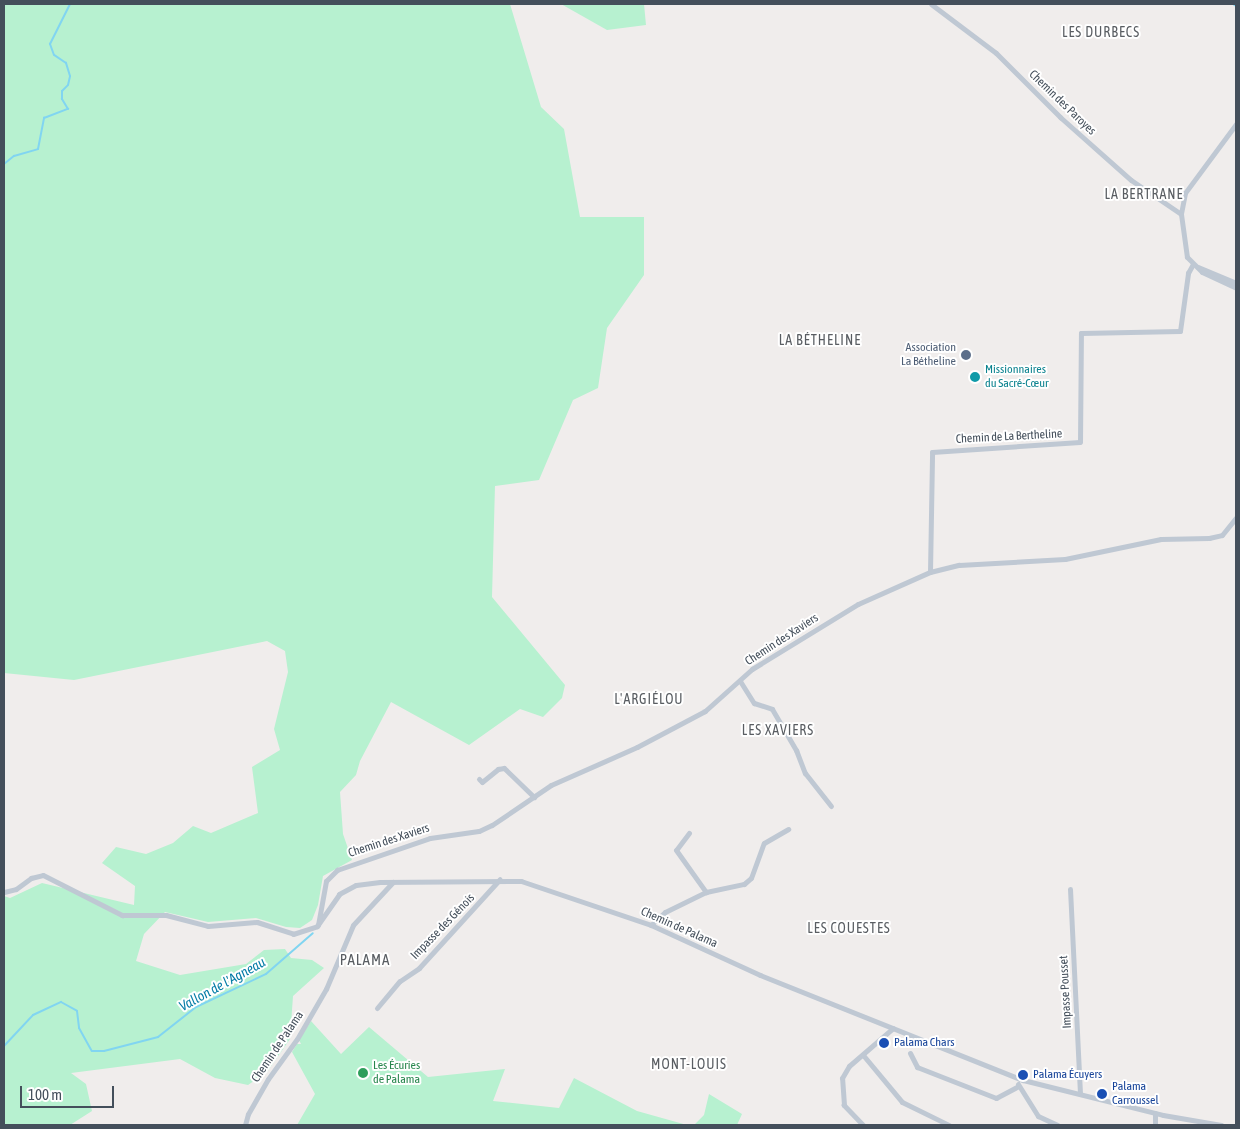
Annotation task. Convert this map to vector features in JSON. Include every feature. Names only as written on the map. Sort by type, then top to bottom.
[{"type":"street","name":"Chemin des Paroyes","points":[[930,4],[996,54],[1060,117],[1131,180],[1181,214]]},
{"type":"street","points":[[1236,124],[1189,187],[1182,204],[1181,214],[1184,252],[1195,266],[1236,288]]},
{"type":"street","points":[[1231,131],[1236,136]]},
{"type":"street","points":[[1195,266],[1236,283]]},
{"type":"street","name":"Chemin de La Bertheline","points":[[930,572],[932,452],[1080,442],[1081,333],[1180,331],[1188,273],[1195,266]]},
{"type":"street","name":"Chemin des Xaviers","points":[[317,926],[326,881],[337,870],[440,835],[479,831],[551,785],[637,747],[705,711],[759,664],[858,604],[930,572],[971,563],[1065,559],[1161,540],[1222,535],[1236,518]]},
{"type":"street","points":[[740,681],[754,703],[772,709],[796,750],[805,773],[832,806]]},
{"type":"street","points":[[478,779],[482,782],[498,768],[504,768],[534,797]]},
{"type":"street","points":[[651,925],[665,912],[706,892],[744,884],[750,878],[764,843],[788,829]]},
{"type":"street","points":[[689,833],[676,850],[706,892]]},
{"type":"street","points":[[4,892],[43,875],[130,917],[166,915],[208,926],[257,922],[293,934],[317,926],[339,894],[346,889],[367,883],[394,882]]},
{"type":"street","name":"Chemin de Palama","points":[[245,1125],[248,1114],[268,1079],[297,1039],[326,989],[353,925],[394,882],[500,880],[521,881],[651,925],[760,975],[1020,1078],[1154,1113],[1221,1125]]},
{"type":"street","name":"Impasse des Génois","points":[[377,1008],[400,981],[419,968],[500,880]]},
{"type":"street","name":"Impasse Pousset","points":[[1070,889],[1080,1094]]},
{"type":"street","points":[[863,1125],[844,1104],[841,1088],[843,1074],[862,1054],[893,1028]]},
{"type":"street","points":[[910,1053],[918,1067],[996,1098],[1017,1087],[1020,1078]]},
{"type":"street","points":[[862,1054],[902,1102],[949,1125]]},
{"type":"street","points":[[1017,1087],[1038,1116],[1057,1125]]},
{"type":"street","points":[[1154,1113],[1155,1125]]},
{"type":"green space","points":[[4,4],[510,4],[541,107],[564,129],[580,217],[644,217],[644,275],[607,328],[598,388],[573,400],[539,480],[495,486],[492,597],[565,685],[562,698],[543,717],[520,709],[469,745],[391,702],[360,761],[356,775],[340,792],[343,834],[352,860],[323,876],[318,905],[312,920],[300,928],[286,927],[256,918],[208,922],[165,912],[144,934],[136,961],[180,975],[246,964],[264,950],[285,949],[291,958],[312,960],[324,968],[293,996],[290,1039],[267,1072],[248,1085],[215,1078],[180,1059],[71,1073],[86,1084],[92,1111],[70,1125],[4,1125],[4,896],[10,898],[42,883],[134,905],[135,886],[102,863],[116,847],[146,854],[173,843],[193,826],[211,833],[258,813],[252,767],[280,750],[274,729],[288,672],[285,651],[267,641],[74,680],[4,673]]},
{"type":"green space","points":[[561,4],[644,4],[646,25],[607,30]]},
{"type":"green space","name":"Les Écuries de Palama","points":[[311,1021],[341,1054],[369,1027],[428,1077],[505,1069],[493,1101],[559,1108],[574,1078],[637,1111],[687,1125],[297,1125],[315,1094],[292,1052],[297,1044],[301,1044],[299,1040]]},
{"type":"green space","points":[[709,1094],[742,1114],[737,1125],[694,1125],[704,1115]]},
{"type":"waterway","points":[[4,164],[14,156],[38,149],[44,118],[68,109],[62,99],[62,91],[68,85],[70,76],[66,63],[54,55],[50,44],[70,4]]},
{"type":"waterway","name":"Vallon de l'Agneau","points":[[4,1046],[33,1015],[61,1002],[77,1011],[79,1028],[92,1051],[104,1051],[158,1037],[196,1007],[266,974],[313,933]]},
{"type":"place","name":"Association La Bétheline","points":[[966,355]]},
{"type":"place","name":"Missionnaires du Sacré-Cœur","points":[[975,377]]},
{"type":"place","name":"Palama Chars","points":[[884,1043]]},
{"type":"place","name":"Les Écuries de Palama","points":[[363,1073]]},
{"type":"place","name":"Palama Écuyers","points":[[1023,1075]]},
{"type":"place","name":"Palama Carroussel","points":[[1102,1094]]},
{"type":"district","name":"LES DURBECS","points":[[1101,32]]},
{"type":"district","name":"LA BERTRANE","points":[[1144,194]]},
{"type":"district","name":"LA BÉTHELINE","points":[[820,340]]},
{"type":"district","name":"L'ARGIÉLOU","points":[[649,699]]},
{"type":"district","name":"LES XAVIERS","points":[[778,730]]},
{"type":"district","name":"LES COUESTES","points":[[849,928]]},
{"type":"district","name":"PALAMA","points":[[365,960]]},
{"type":"district","name":"MONT-LOUIS","points":[[689,1064]]}]
